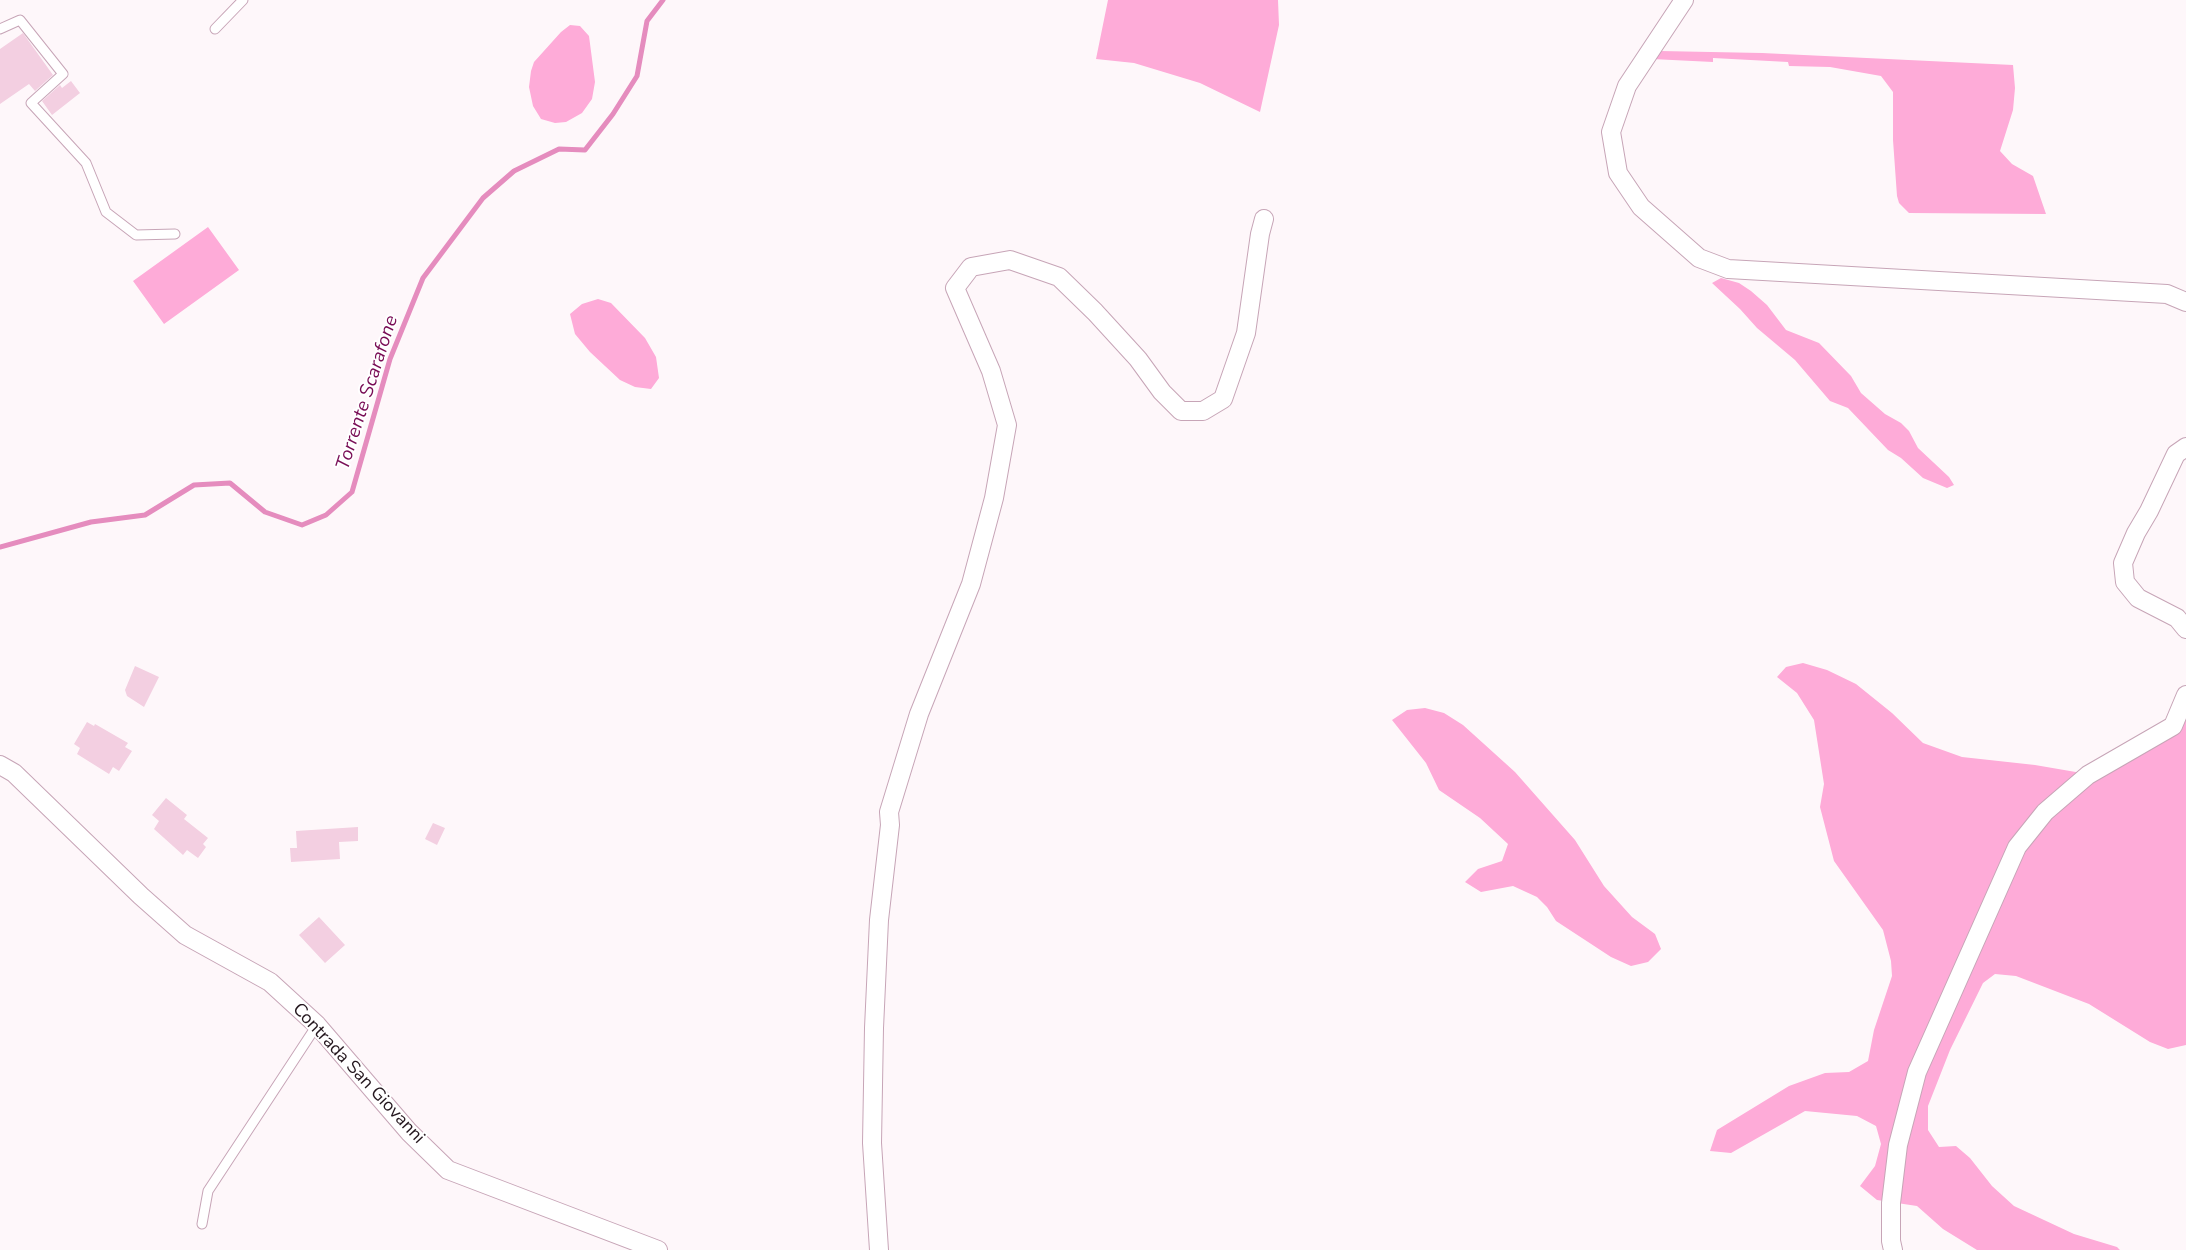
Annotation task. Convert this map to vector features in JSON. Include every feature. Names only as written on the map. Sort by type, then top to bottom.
[{"type":"street","points":[[1684,0],[1626,86],[1611,132],[1618,173],[1641,207],[1699,258],[1728,268],[2167,294],[2186,302]]},
{"type":"street","points":[[878,1250],[872,1143],[874,1028],[879,920],[890,825],[889,812],[919,714],[971,584],[994,498],[1006,425],[991,371],[955,288],[971,267],[1010,260],[1059,277],[1138,359],[1162,392],[1181,411],[1203,412],[1222,399],[1246,334],[1260,234],[1264,219]]},
{"type":"street","points":[[2186,447],[2176,454],[2150,511],[2136,533],[2124,563],[2125,582],[2138,598],[2177,618],[2186,629]]},
{"type":"street","points":[[1893,1250],[1891,1242],[1891,1203],[1898,1145],[1917,1072],[2017,847],[2046,812],[2088,775],[2173,726],[2186,695]]},
{"type":"street","name":"Contrada San Giovanni","points":[[0,764],[14,773],[141,896],[185,935],[270,982],[317,1025],[409,1132],[448,1170],[658,1250]]},
{"type":"lane","points":[[214,29],[244,0]]},
{"type":"lane","points":[[0,29],[20,20],[63,74],[31,103],[86,163],[106,212],[136,235],[174,234]]},
{"type":"lane","points":[[202,1224],[208,1191],[317,1025]]},
{"type":"shaded area","points":[[1108,0],[1278,0],[1279,25],[1260,112],[1200,83],[1134,63],[1096,59]]},
{"type":"shaded area","points":[[570,25],[580,26],[589,36],[595,82],[592,99],[582,113],[566,122],[555,123],[541,119],[533,106],[529,87],[531,71],[534,62],[561,32]]},
{"type":"shaded area","points":[[1660,51],[1762,53],[2013,65],[2015,88],[2013,110],[2000,151],[2012,164],[2033,176],[2046,214],[1909,213],[1899,203],[1897,196],[1893,140],[1893,92],[1881,76],[1830,67],[1789,66],[1788,62],[1713,58],[1713,62],[1652,59]]},
{"type":"shaded area","points":[[208,227],[239,270],[164,324],[133,281]]},
{"type":"shaded area","points":[[1721,278],[1739,283],[1751,291],[1767,305],[1786,330],[1819,343],[1851,376],[1861,393],[1885,414],[1901,423],[1909,431],[1918,448],[1949,477],[1954,485],[1947,488],[1923,478],[1901,458],[1888,450],[1848,408],[1830,401],[1795,360],[1757,328],[1712,283]]},
{"type":"shaded area","points":[[598,299],[611,303],[645,338],[656,357],[659,378],[651,389],[635,387],[620,380],[590,352],[575,334],[570,314],[582,304]]},
{"type":"shaded area","points":[[1803,663],[1827,670],[1856,684],[1892,713],[1923,743],[1962,757],[2035,765],[2099,776],[2186,705],[2186,1045],[2168,1049],[2150,1042],[2089,1004],[2016,976],[1995,974],[1983,983],[1950,1050],[1928,1106],[1928,1130],[1939,1147],[1956,1146],[1970,1158],[1992,1186],[2014,1206],[2074,1234],[2117,1247],[2120,1250],[1977,1250],[1943,1229],[1917,1206],[1877,1200],[1860,1186],[1875,1166],[1881,1144],[1876,1126],[1857,1116],[1805,1111],[1731,1153],[1710,1151],[1717,1130],[1789,1086],[1825,1073],[1849,1072],[1868,1061],[1874,1030],[1892,976],[1891,961],[1883,930],[1834,861],[1820,807],[1824,784],[1814,720],[1797,693],[1777,677],[1786,667]]},
{"type":"shaded area","points":[[1425,708],[1444,713],[1463,725],[1515,772],[1575,840],[1604,886],[1632,917],[1655,934],[1661,949],[1648,962],[1631,966],[1611,957],[1556,921],[1547,907],[1537,897],[1513,886],[1481,892],[1465,882],[1478,869],[1502,861],[1508,844],[1480,818],[1439,790],[1426,763],[1392,720],[1407,710]]},
{"type":"building","points":[[23,33],[53,75],[35,91],[29,84],[0,104],[0,49]]},
{"type":"building","points":[[71,81],[80,93],[52,115],[42,101],[60,85],[62,88]]},
{"type":"building","points":[[135,666],[159,677],[144,707],[127,696],[125,690]]},
{"type":"building","points":[[87,722],[94,726],[95,724],[128,743],[125,747],[132,751],[119,771],[113,767],[109,774],[77,754],[80,748],[74,744]]},
{"type":"building","points":[[166,798],[187,815],[184,819],[208,838],[203,844],[206,847],[198,858],[187,850],[183,855],[154,829],[159,821],[152,815]]},
{"type":"building","points":[[433,823],[445,828],[437,845],[425,839]]},
{"type":"building","points":[[358,827],[358,841],[339,842],[340,859],[291,862],[290,848],[297,848],[296,831]]},
{"type":"building","points":[[319,917],[345,945],[325,963],[299,935]]},
{"type":"waterway","name":"Torrente Scarafone","points":[[0,547],[91,522],[145,515],[194,485],[230,483],[265,512],[302,525],[326,515],[352,492],[390,359],[423,278],[483,198],[514,171],[559,149],[585,150],[613,114],[637,76],[647,21],[663,0]]}]
